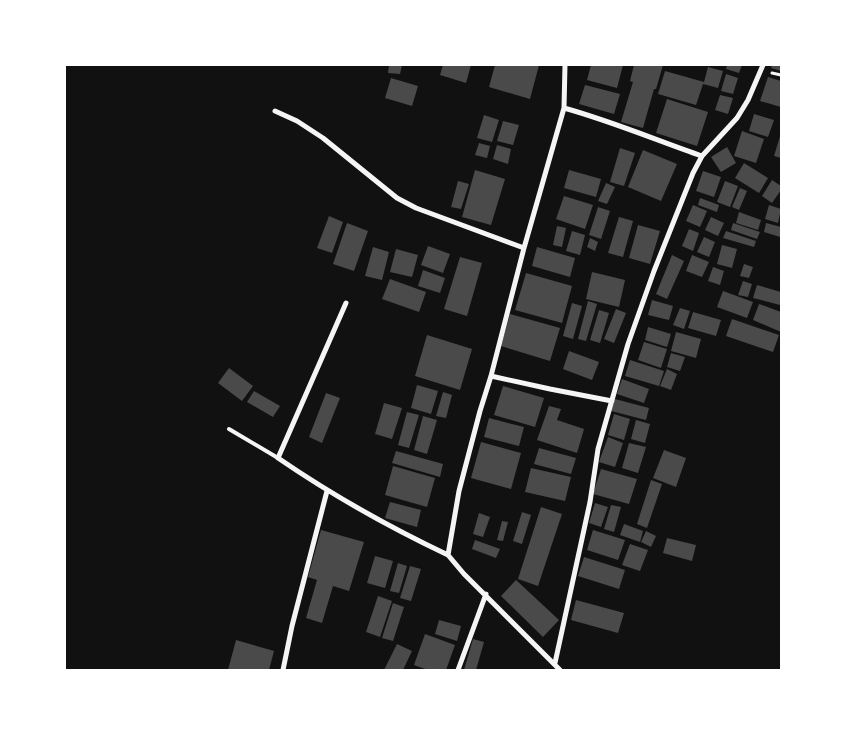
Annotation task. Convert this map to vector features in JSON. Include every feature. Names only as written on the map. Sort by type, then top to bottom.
[{"type":"street","points":[[448,555],[459,492],[480,411],[564,108],[566,65]]},
{"type":"street","points":[[554,663],[590,502],[598,449],[628,344],[693,173],[702,156],[737,118],[748,100],[764,65]]},
{"type":"street","points":[[564,108],[620,125],[639,134],[702,156]]},
{"type":"street","points":[[275,111],[323,138],[398,198],[416,208],[524,248]]},
{"type":"street","points":[[346,303],[278,458],[327,491],[448,555],[464,574],[560,670]]},
{"type":"street","points":[[491,376],[612,401]]},
{"type":"street","points":[[283,670],[292,626],[327,491]]},
{"type":"street","points":[[458,670],[486,594]]},
{"type":"lane","points":[[229,429],[278,458]]},
{"type":"building","points":[[389,65],[402,65],[400,74],[388,73]]},
{"type":"building","points":[[443,65],[471,65],[466,83],[440,75]]},
{"type":"building","points":[[495,65],[539,65],[530,99],[489,87]]},
{"type":"building","points":[[591,65],[623,65],[617,88],[587,80]]},
{"type":"building","points":[[634,65],[663,65],[643,128],[621,122],[633,82],[630,81]]},
{"type":"building","points":[[727,65],[742,65],[739,73],[726,69]]},
{"type":"building","points":[[772,65],[781,65],[781,71],[771,68]]},
{"type":"building","points":[[708,67],[723,71],[718,88],[703,84],[696,105],[658,94],[665,71],[704,82]]},
{"type":"building","points":[[726,74],[738,78],[733,94],[721,91]]},
{"type":"building","points":[[768,77],[781,81],[781,107],[760,101]]},
{"type":"building","points":[[391,78],[418,86],[412,106],[385,98]]},
{"type":"building","points":[[585,85],[620,94],[614,114],[579,104]]},
{"type":"building","points":[[720,95],[733,98],[728,114],[715,110]]},
{"type":"building","points":[[667,99],[708,112],[697,146],[656,133]]},
{"type":"building","points":[[754,114],[774,120],[768,137],[749,131]]},
{"type":"building","points":[[484,115],[499,120],[492,142],[477,138]]},
{"type":"building","points":[[503,121],[519,125],[513,145],[497,141]]},
{"type":"building","points":[[742,131],[764,139],[756,163],[734,156]]},
{"type":"building","points":[[781,133],[781,158],[774,156]]},
{"type":"building","points":[[479,143],[490,146],[487,158],[475,155]]},
{"type":"building","points":[[497,145],[511,149],[508,164],[493,159]]},
{"type":"building","points":[[727,147],[736,163],[721,172],[711,157]]},
{"type":"building","points":[[620,148],[635,153],[624,186],[610,182]]},
{"type":"building","points":[[643,150],[677,164],[661,201],[628,187]]},
{"type":"building","points":[[744,163],[768,178],[759,193],[735,178]]},
{"type":"building","points":[[475,170],[505,179],[491,225],[462,217]]},
{"type":"building","points":[[569,170],[601,179],[596,197],[564,188]]},
{"type":"building","points":[[703,171],[721,177],[714,197],[696,191]]},
{"type":"building","points":[[772,180],[781,186],[781,190],[772,203],[762,196]]},
{"type":"building","points":[[458,181],[469,184],[461,209],[451,207]]},
{"type":"building","points":[[725,181],[738,186],[730,207],[717,202]]},
{"type":"building","points":[[606,183],[615,187],[607,204],[598,201]]},
{"type":"building","points":[[740,188],[747,191],[739,210],[732,207]]},
{"type":"building","points":[[564,196],[593,205],[585,229],[556,219]]},
{"type":"building","points":[[700,198],[719,205],[717,212],[698,205]]},
{"type":"building","points":[[693,205],[707,211],[700,227],[686,221]]},
{"type":"building","points":[[769,205],[781,209],[778,223],[765,219]]},
{"type":"building","points":[[598,207],[610,211],[601,239],[589,235]]},
{"type":"building","points":[[739,212],[761,220],[758,230],[736,223]]},
{"type":"building","points":[[329,216],[343,222],[332,253],[317,248]]},
{"type":"building","points":[[619,217],[633,221],[623,257],[608,253]]},
{"type":"building","points":[[711,217],[724,223],[718,236],[705,230]]},
{"type":"building","points":[[347,223],[368,231],[354,271],[333,264]]},
{"type":"building","points":[[733,223],[760,232],[757,239],[731,230]]},
{"type":"building","points":[[766,223],[781,227],[780,237],[764,232]]},
{"type":"building","points":[[638,225],[660,231],[650,264],[629,258]]},
{"type":"building","points":[[557,226],[566,228],[562,247],[553,245]]},
{"type":"building","points":[[689,229],[699,233],[693,251],[682,246]]},
{"type":"building","points":[[572,231],[585,235],[580,255],[566,251]]},
{"type":"building","points":[[726,231],[756,241],[754,247],[723,238]]},
{"type":"building","points":[[704,237],[715,242],[709,257],[697,252]]},
{"type":"building","points":[[590,238],[598,242],[595,251],[587,247]]},
{"type":"building","points":[[722,245],[737,249],[732,268],[717,264]]},
{"type":"building","points":[[428,246],[450,254],[443,273],[421,265]]},
{"type":"building","points":[[373,247],[389,252],[382,280],[365,276]]},
{"type":"building","points":[[537,247],[575,258],[570,277],[532,266]]},
{"type":"building","points":[[396,249],[418,255],[412,277],[390,272]]},
{"type":"building","points":[[672,255],[684,261],[667,299],[656,294]]},
{"type":"building","points":[[692,255],[709,262],[702,277],[686,271]]},
{"type":"building","points":[[460,257],[482,263],[467,316],[444,309]]},
{"type":"building","points":[[744,264],[753,267],[749,278],[740,276]]},
{"type":"building","points":[[713,267],[724,271],[720,285],[708,281]]},
{"type":"building","points":[[423,270],[445,278],[440,293],[418,286]]},
{"type":"building","points":[[592,272],[625,280],[619,307],[586,299]]},
{"type":"building","points":[[526,273],[572,286],[562,323],[515,310]]},
{"type":"building","points":[[390,279],[426,292],[419,312],[382,299]]},
{"type":"building","points":[[743,281],[752,284],[748,297],[738,295]]},
{"type":"building","points":[[757,285],[781,292],[780,305],[753,298]]},
{"type":"building","points":[[723,291],[753,302],[747,318],[717,307]]},
{"type":"building","points":[[652,300],[673,306],[669,320],[648,315]]},
{"type":"building","points":[[588,301],[597,304],[586,341],[578,339]]},
{"type":"building","points":[[572,303],[582,306],[573,339],[563,336]]},
{"type":"building","points":[[759,304],[781,312],[781,332],[753,320]]},
{"type":"building","points":[[680,308],[690,311],[684,329],[673,325]]},
{"type":"building","points":[[616,309],[626,313],[614,343],[604,339]]},
{"type":"building","points":[[599,310],[609,313],[600,343],[590,340]]},
{"type":"building","points":[[693,312],[721,320],[716,336],[688,328]]},
{"type":"building","points":[[510,314],[560,328],[550,361],[501,346]]},
{"type":"building","points":[[732,319],[779,335],[773,352],[726,336]]},
{"type":"building","points":[[648,327],[671,334],[667,347],[645,340]]},
{"type":"building","points":[[676,332],[701,339],[696,358],[671,351]]},
{"type":"building","points":[[427,335],[472,349],[460,390],[415,376]]},
{"type":"building","points":[[644,342],[667,349],[661,368],[638,360]]},
{"type":"building","points":[[569,351],[599,362],[592,380],[563,369]]},
{"type":"building","points":[[671,353],[685,357],[680,371],[667,367]]},
{"type":"building","points":[[630,360],[664,371],[659,386],[625,376]]},
{"type":"building","points":[[229,368],[253,386],[242,401],[218,383]]},
{"type":"building","points":[[667,369],[677,374],[671,390],[660,386]]},
{"type":"building","points":[[622,379],[649,389],[644,403],[617,394]]},
{"type":"building","points":[[417,385],[438,391],[431,414],[411,408]]},
{"type":"building","points":[[503,386],[544,398],[535,427],[494,415]]},
{"type":"building","points":[[254,391],[280,406],[273,417],[247,402]]},
{"type":"building","points":[[443,392],[452,395],[446,418],[436,416]]},
{"type":"building","points":[[326,393],[340,398],[322,443],[309,437]]},
{"type":"building","points":[[615,399],[649,408],[646,420],[611,411]]},
{"type":"building","points":[[384,403],[402,408],[392,439],[375,434]]},
{"type":"building","points":[[549,406],[561,409],[557,420],[584,429],[577,453],[537,440]]},
{"type":"building","points":[[407,412],[419,415],[409,448],[398,445]]},
{"type":"building","points":[[614,414],[630,419],[624,440],[608,435]]},
{"type":"building","points":[[423,416],[437,420],[427,454],[414,450]]},
{"type":"building","points":[[489,418],[524,427],[519,446],[484,437]]},
{"type":"building","points":[[636,420],[650,424],[645,443],[631,439]]},
{"type":"building","points":[[608,437],[623,443],[615,467],[599,462]]},
{"type":"building","points":[[481,442],[521,453],[511,489],[471,478]]},
{"type":"building","points":[[629,443],[646,447],[638,473],[622,468]]},
{"type":"building","points":[[539,448],[576,458],[571,474],[534,464]]},
{"type":"building","points":[[664,450],[686,458],[676,487],[653,478]]},
{"type":"building","points":[[396,451],[443,464],[440,477],[392,463]]},
{"type":"building","points":[[393,466],[435,478],[427,507],[385,495]]},
{"type":"building","points":[[531,468],[571,477],[565,501],[525,492]]},
{"type":"building","points":[[601,469],[637,479],[629,504],[593,494]]},
{"type":"building","points":[[651,480],[662,484],[647,528],[637,524]]},
{"type":"building","points":[[390,502],[421,510],[417,527],[385,518]]},
{"type":"building","points":[[595,503],[608,507],[601,527],[589,523]]},
{"type":"building","points":[[611,505],[621,507],[614,532],[604,529]]},
{"type":"building","points":[[541,507],[562,514],[538,586],[518,579]]},
{"type":"building","points":[[522,512],[531,515],[522,544],[513,541]]},
{"type":"building","points":[[479,513],[490,517],[483,537],[473,534]]},
{"type":"building","points":[[502,521],[508,522],[503,541],[497,540]]},
{"type":"building","points":[[624,524],[643,531],[640,542],[620,535]]},
{"type":"building","points":[[321,530],[364,542],[349,591],[333,586],[322,623],[306,618],[317,580],[308,577]]},
{"type":"building","points":[[593,530],[625,540],[618,560],[587,550]]},
{"type":"building","points":[[646,531],[656,536],[651,547],[641,542]]},
{"type":"building","points":[[667,538],[696,545],[692,561],[663,553]]},
{"type":"building","points":[[475,540],[500,549],[496,558],[472,549]]},
{"type":"building","points":[[630,544],[648,550],[640,571],[622,565]]},
{"type":"building","points":[[375,556],[393,561],[385,588],[367,583]]},
{"type":"building","points":[[584,557],[625,570],[619,589],[578,576]]},
{"type":"building","points":[[398,563],[407,566],[399,593],[390,591]]},
{"type":"building","points":[[410,566],[421,569],[411,601],[400,598]]},
{"type":"building","points":[[516,580],[559,620],[543,637],[501,596]]},
{"type":"building","points":[[378,596],[392,601],[380,637],[366,632]]},
{"type":"building","points":[[576,600],[624,613],[618,633],[571,620]]},
{"type":"building","points":[[393,603],[404,607],[393,641],[382,638]]},
{"type":"building","points":[[439,620],[461,626],[457,641],[435,634]]},
{"type":"building","points":[[425,634],[455,645],[446,670],[428,670],[414,665]]},
{"type":"building","points":[[473,639],[484,642],[476,670],[464,670]]},
{"type":"building","points":[[236,640],[274,651],[269,670],[228,670]]},
{"type":"building","points":[[397,644],[412,651],[403,670],[384,670]]}]
